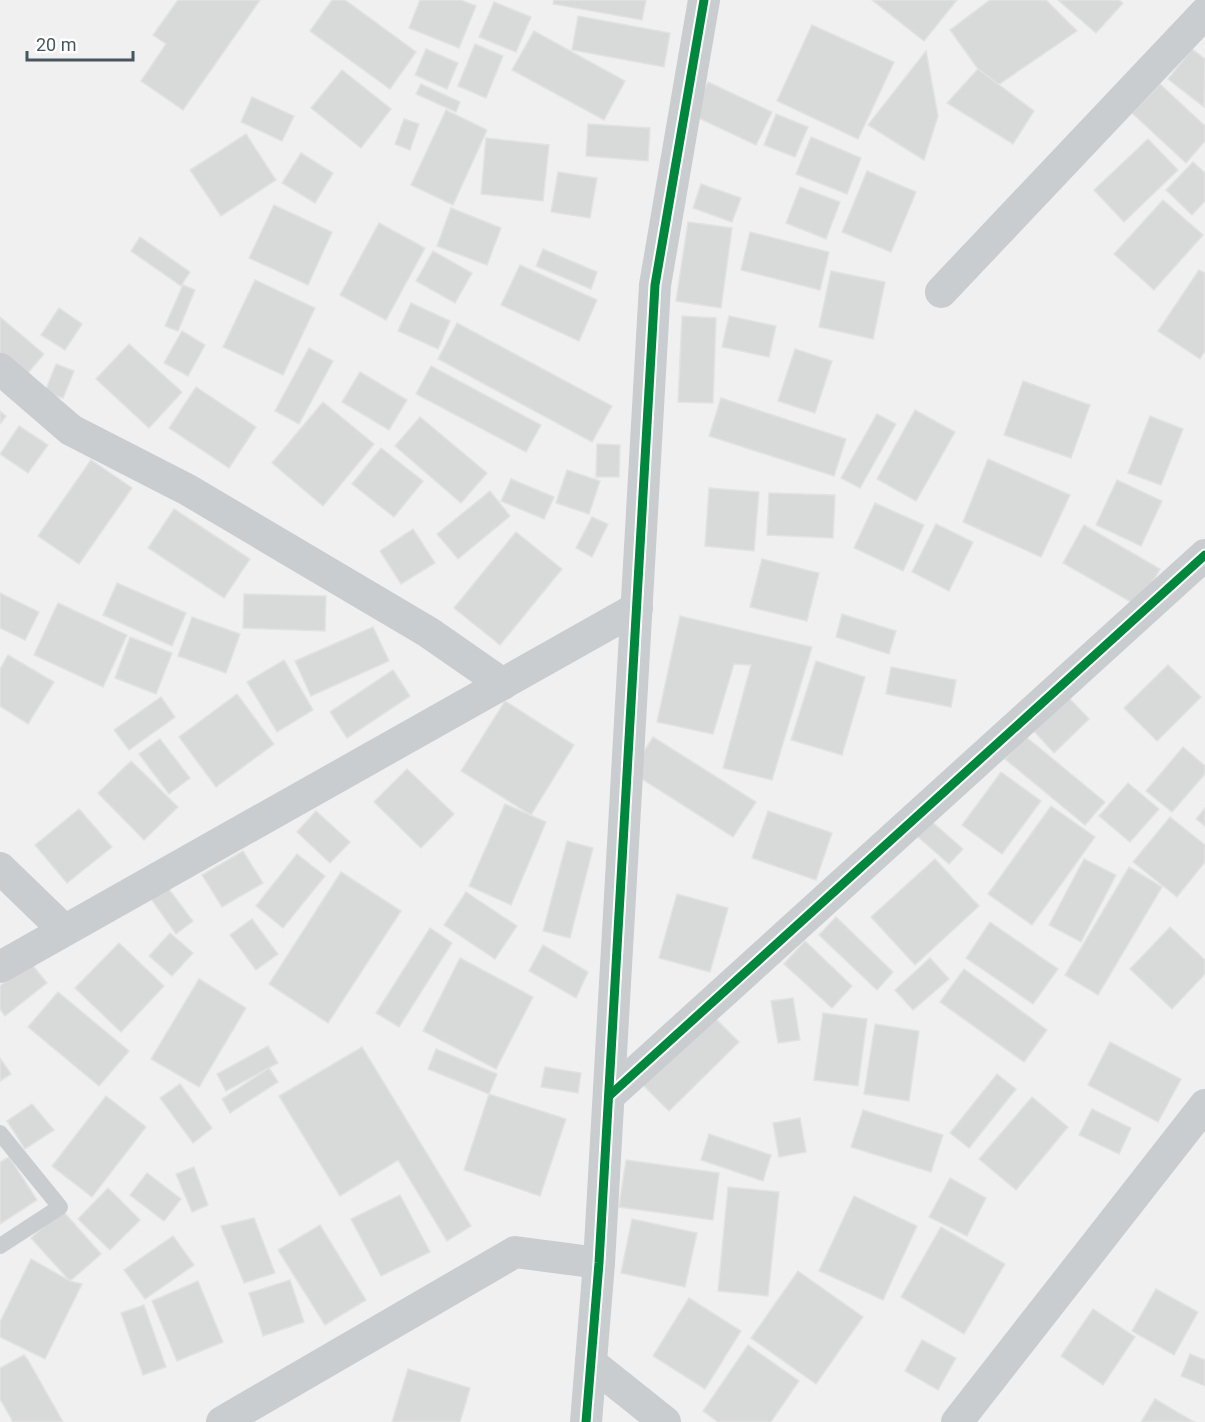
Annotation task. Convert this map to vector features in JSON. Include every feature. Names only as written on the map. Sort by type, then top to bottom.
[{"type":"street","points":[[586,1422],[599,1263],[655,285],[704,0]]},
{"type":"street","points":[[941,292],[1205,13]]},
{"type":"street","points":[[0,369],[71,430],[198,496],[428,632],[503,684]]},
{"type":"street","points":[[609,1096],[1205,555]]},
{"type":"street","points":[[0,967],[637,608]]},
{"type":"street","points":[[0,868],[64,930]]},
{"type":"street","points":[[957,1422],[1205,1105]]},
{"type":"street","points":[[222,1422],[515,1252],[599,1263]]},
{"type":"street","points":[[591,1363],[665,1422]]},
{"type":"lane","points":[[0,1133],[60,1208],[0,1246]]},
{"type":"building","points":[[178,0],[260,0],[183,110],[141,81],[166,44],[153,35]]},
{"type":"building","points":[[332,0],[345,0],[416,52],[390,89],[310,31]]},
{"type":"building","points":[[420,0],[461,0],[476,6],[459,48],[409,28]]},
{"type":"building","points":[[554,0],[646,0],[642,20],[553,4]]},
{"type":"building","points":[[872,0],[957,0],[924,41]]},
{"type":"building","points":[[990,0],[1046,0],[1077,31],[998,85],[978,69],[950,30]]},
{"type":"building","points":[[1058,0],[1119,0],[1123,3],[1096,33]]},
{"type":"building","points":[[494,2],[531,17],[516,52],[479,37]]},
{"type":"building","points":[[578,16],[670,33],[664,67],[572,50]]},
{"type":"building","points":[[812,25],[894,62],[858,139],[777,101]]},
{"type":"building","points":[[534,31],[625,81],[604,120],[512,70]]},
{"type":"building","points":[[475,44],[503,56],[486,98],[458,86]]},
{"type":"building","points":[[426,49],[458,63],[447,89],[415,75]]},
{"type":"building","points":[[1192,49],[1205,59],[1204,107],[1168,79]]},
{"type":"building","points":[[926,51],[938,116],[924,160],[868,125]]},
{"type":"building","points":[[978,69],[1034,111],[1013,144],[947,103]]},
{"type":"building","points":[[342,70],[391,109],[361,148],[311,108]]},
{"type":"building","points":[[708,82],[772,112],[756,145],[692,115]]},
{"type":"building","points":[[421,84],[460,102],[456,112],[416,94]]},
{"type":"building","points":[[1160,84],[1205,126],[1205,141],[1186,163],[1132,113]]},
{"type":"building","points":[[252,97],[294,116],[282,141],[241,122]]},
{"type":"building","points":[[446,110],[487,130],[453,205],[411,185]]},
{"type":"building","points":[[776,114],[808,127],[795,157],[764,145]]},
{"type":"building","points":[[404,119],[419,124],[410,150],[395,144]]},
{"type":"building","points":[[588,124],[650,128],[648,161],[586,156]]},
{"type":"building","points":[[246,134],[276,180],[221,216],[190,170]]},
{"type":"building","points":[[811,137],[861,158],[847,194],[796,174]]},
{"type":"building","points":[[486,138],[549,145],[543,201],[481,194]]},
{"type":"building","points":[[1148,139],[1178,170],[1124,222],[1094,190]]},
{"type":"building","points":[[301,153],[333,173],[315,203],[282,183]]},
{"type":"building","points":[[1193,162],[1205,173],[1205,201],[1192,215],[1166,190]]},
{"type":"building","points":[[867,171],[916,192],[891,252],[842,232]]},
{"type":"building","points":[[558,172],[597,178],[590,218],[551,212]]},
{"type":"building","points":[[701,184],[741,198],[732,222],[693,208]]},
{"type":"building","points":[[800,187],[840,202],[826,239],[786,223]]},
{"type":"building","points":[[1163,200],[1203,235],[1154,290],[1114,254]]},
{"type":"building","points":[[274,205],[332,232],[308,285],[249,258]]},
{"type":"building","points":[[451,208],[501,228],[487,265],[437,246]]},
{"type":"building","points":[[688,222],[732,228],[721,308],[676,301]]},
{"type":"building","points":[[379,223],[425,248],[386,320],[340,295]]},
{"type":"building","points":[[750,232],[829,252],[820,290],[741,270]]},
{"type":"building","points":[[140,237],[190,272],[181,286],[131,251]]},
{"type":"building","points":[[543,249],[597,272],[591,289],[536,266]]},
{"type":"building","points":[[433,251],[472,273],[455,303],[416,281]]},
{"type":"building","points":[[520,265],[597,300],[579,341],[501,305]]},
{"type":"building","points":[[1199,270],[1205,273],[1205,351],[1200,359],[1158,331]]},
{"type":"building","points":[[831,271],[885,282],[873,339],[819,327]]},
{"type":"building","points":[[255,280],[315,308],[283,375],[223,347]]},
{"type":"building","points":[[183,285],[195,290],[178,331],[165,326]]},
{"type":"building","points":[[411,303],[450,321],[438,349],[398,331]]},
{"type":"building","points":[[59,308],[82,324],[65,350],[41,335]]},
{"type":"building","points":[[682,316],[716,318],[713,403],[678,402]]},
{"type":"building","points":[[729,316],[776,326],[769,357],[722,347]]},
{"type":"building","points":[[0,317],[44,354],[23,379],[0,359]]},
{"type":"building","points":[[457,323],[612,406],[592,442],[438,359]]},
{"type":"building","points":[[182,331],[205,345],[188,376],[164,363]]},
{"type":"building","points":[[129,344],[182,392],[149,428],[96,379]]},
{"type":"building","points":[[309,348],[333,361],[299,424],[275,411]]},
{"type":"building","points":[[795,349],[832,361],[815,413],[778,401]]},
{"type":"building","points":[[56,364],[74,371],[63,398],[45,392]]},
{"type":"building","points":[[431,366],[541,425],[526,452],[416,394]]},
{"type":"building","points":[[360,372],[407,400],[389,430],[342,402]]},
{"type":"building","points":[[1023,381],[1090,405],[1071,458],[1004,435]]},
{"type":"building","points":[[196,387],[256,427],[229,468],[169,428]]},
{"type":"building","points":[[721,398],[846,439],[834,476],[709,436]]},
{"type":"building","points":[[323,402],[374,444],[323,506],[272,463]]},
{"type":"building","points":[[915,410],[955,432],[916,501],[877,479]]},
{"type":"building","points":[[0,411],[6,416],[0,424]]},
{"type":"building","points":[[877,414],[896,424],[860,488],[841,478]]},
{"type":"building","points":[[1150,416],[1183,429],[1161,485],[1128,473]]},
{"type":"building","points":[[420,417],[487,473],[461,503],[395,446]]},
{"type":"building","points":[[19,426],[48,445],[28,473],[0,454]]},
{"type":"building","points":[[597,444],[620,445],[619,477],[596,477]]},
{"type":"building","points":[[381,448],[423,481],[394,517],[352,484]]},
{"type":"building","points":[[988,459],[1070,495],[1041,557],[963,522]]},
{"type":"building","points":[[91,460],[132,488],[79,564],[38,536]]},
{"type":"building","points":[[567,470],[600,481],[589,514],[556,503]]},
{"type":"building","points":[[511,479],[554,497],[544,519],[501,501]]},
{"type":"building","points":[[1117,480],[1162,501],[1141,546],[1096,525]]},
{"type":"building","points":[[709,488],[759,492],[754,551],[705,546]]},
{"type":"building","points":[[490,491],[510,516],[458,559],[437,534]]},
{"type":"building","points":[[769,493],[835,495],[833,538],[767,535]]},
{"type":"building","points":[[875,503],[924,525],[903,571],[854,548]]},
{"type":"building","points":[[174,509],[250,559],[224,598],[148,548]]},
{"type":"building","points":[[592,517],[608,524],[592,557],[576,548]]},
{"type":"building","points":[[936,524],[973,542],[949,591],[912,572]]},
{"type":"building","points":[[1084,525],[1160,569],[1138,606],[1063,563]]},
{"type":"building","points":[[413,529],[435,563],[401,584],[380,551]]},
{"type":"building","points":[[516,532],[562,569],[500,645],[454,608]]},
{"type":"building","points":[[762,559],[819,573],[807,621],[750,607]]},
{"type":"building","points":[[117,583],[186,613],[172,646],[103,615]]},
{"type":"building","points":[[0,593],[39,612],[25,640],[0,628]]},
{"type":"building","points":[[244,594],[326,596],[325,631],[243,628]]},
{"type":"building","points":[[58,603],[127,635],[103,687],[34,655]]},
{"type":"building","points":[[842,614],[896,631],[889,654],[836,637]]},
{"type":"building","points":[[680,616],[812,647],[772,780],[723,768],[751,665],[734,664],[713,734],[657,722]]},
{"type":"building","points":[[192,617],[240,634],[226,673],[178,656]]},
{"type":"building","points":[[373,627],[389,661],[311,696],[295,661]]},
{"type":"building","points":[[130,637],[172,653],[156,694],[115,678]]},
{"type":"building","points":[[8,655],[54,682],[28,724],[0,706],[0,669]]},
{"type":"building","points":[[284,660],[313,710],[277,732],[247,682]]},
{"type":"building","points":[[816,661],[865,677],[842,755],[791,740]]},
{"type":"building","points":[[1168,665],[1201,697],[1157,741],[1124,708]]},
{"type":"building","points":[[891,667],[956,680],[951,707],[886,694]]},
{"type":"building","points":[[393,670],[410,696],[347,738],[330,712]]},
{"type":"building","points":[[237,694],[274,744],[216,787],[179,737]]},
{"type":"building","points":[[161,697],[175,717],[129,750],[114,730]]},
{"type":"building","points":[[1069,698],[1089,719],[1054,753],[1034,731]]},
{"type":"building","points":[[505,701],[574,745],[531,815],[461,771]]},
{"type":"building","points":[[1025,736],[1105,802],[1085,825],[1005,759]]},
{"type":"building","points":[[653,737],[756,802],[733,837],[631,772]]},
{"type":"building","points":[[160,739],[190,778],[169,794],[139,754]]},
{"type":"building","points":[[1183,747],[1205,766],[1205,774],[1172,812],[1146,791]]},
{"type":"building","points":[[131,761],[178,807],[144,840],[98,793]]},
{"type":"building","points":[[407,769],[454,814],[421,848],[374,802]]},
{"type":"building","points":[[1001,772],[1041,801],[1002,854],[962,825]]},
{"type":"building","points":[[1128,783],[1159,809],[1130,842],[1099,816]]},
{"type":"building","points":[[505,804],[546,822],[511,905],[469,886]]},
{"type":"building","points":[[1051,806],[1095,837],[1032,925],[988,894]]},
{"type":"building","points":[[1205,808],[1205,826],[1196,819]]},
{"type":"building","points":[[79,809],[112,847],[67,883],[35,845]]},
{"type":"building","points":[[316,811],[350,842],[330,863],[297,832]]},
{"type":"building","points":[[768,811],[832,833],[816,880],[752,858]]},
{"type":"building","points":[[1170,817],[1205,845],[1205,862],[1177,897],[1133,862]]},
{"type":"building","points":[[931,821],[963,849],[949,864],[917,836]]},
{"type":"building","points":[[567,841],[593,848],[570,938],[543,931]]},
{"type":"building","points":[[243,851],[263,883],[222,907],[202,875]]},
{"type":"building","points":[[297,854],[325,876],[283,928],[256,906]]},
{"type":"building","points":[[935,859],[979,906],[915,965],[871,917]]},
{"type":"building","points":[[1084,859],[1116,875],[1081,942],[1049,925]]},
{"type":"building","points":[[1129,867],[1162,887],[1098,995],[1065,975]]},
{"type":"building","points":[[341,872],[401,911],[328,1023],[269,984]]},
{"type":"building","points":[[165,884],[193,921],[176,934],[149,896]]},
{"type":"building","points":[[466,892],[517,926],[495,959],[444,925]]},
{"type":"building","points":[[677,894],[728,908],[710,972],[659,958]]},
{"type":"building","points":[[836,917],[893,972],[877,990],[819,935]]},
{"type":"building","points":[[252,919],[278,954],[256,970],[230,935]]},
{"type":"building","points":[[990,922],[1058,969],[1033,1004],[966,958]]},
{"type":"building","points":[[1170,927],[1205,960],[1205,974],[1172,1009],[1130,969]]},
{"type":"building","points":[[430,928],[452,943],[399,1027],[376,1013]]},
{"type":"building","points":[[170,933],[193,953],[172,976],[149,956]]},
{"type":"building","points":[[805,941],[852,986],[832,1008],[784,964]]},
{"type":"building","points":[[119,943],[164,986],[121,1032],[75,988]]},
{"type":"building","points":[[543,945],[588,972],[576,998],[529,971]]},
{"type":"building","points":[[460,958],[533,997],[496,1069],[423,1031]]},
{"type":"building","points":[[930,958],[949,979],[913,1010],[895,990]]},
{"type":"building","points":[[30,962],[47,983],[5,1016],[0,1009],[0,986]]},
{"type":"building","points":[[964,969],[1047,1030],[1024,1062],[940,1002]]},
{"type":"building","points":[[199,979],[246,1008],[199,1087],[151,1059]]},
{"type":"building","points":[[58,992],[129,1051],[99,1086],[28,1027]]},
{"type":"building","points":[[793,998],[800,1040],[778,1043],[771,1001]]},
{"type":"building","points":[[710,1013],[739,1042],[669,1111],[640,1082]]},
{"type":"building","points":[[823,1013],[867,1019],[858,1086],[814,1080]]},
{"type":"building","points":[[875,1024],[919,1031],[909,1101],[864,1094]]},
{"type":"building","points":[[1110,1042],[1181,1079],[1158,1122],[1088,1085]]},
{"type":"building","points":[[268,1046],[278,1063],[226,1091],[217,1074]]},
{"type":"building","points":[[362,1047],[471,1226],[447,1241],[398,1160],[340,1196],[279,1096]]},
{"type":"building","points":[[436,1049],[497,1074],[489,1094],[428,1069]]},
{"type":"building","points":[[0,1058],[11,1074],[0,1081]]},
{"type":"building","points":[[545,1067],[581,1073],[578,1093],[541,1087]]},
{"type":"building","points":[[269,1068],[278,1082],[230,1113],[222,1099]]},
{"type":"building","points":[[997,1074],[1016,1089],[969,1148],[950,1133]]},
{"type":"building","points":[[180,1084],[212,1128],[193,1143],[160,1098]]},
{"type":"building","points":[[489,1094],[566,1119],[540,1196],[464,1170]]},
{"type":"building","points":[[106,1096],[146,1127],[92,1197],[52,1166]]},
{"type":"building","points":[[1032,1097],[1068,1127],[1016,1190],[979,1159]]},
{"type":"building","points":[[32,1104],[54,1130],[25,1149],[7,1121]]},
{"type":"building","points":[[1092,1109],[1131,1128],[1119,1154],[1079,1135]]},
{"type":"building","points":[[863,1110],[943,1135],[931,1172],[851,1147]]},
{"type":"building","points":[[800,1118],[806,1152],[779,1157],[773,1123]]},
{"type":"building","points":[[709,1134],[771,1155],[763,1181],[701,1160]]},
{"type":"building","points":[[9,1157],[37,1200],[0,1224],[0,1162]]},
{"type":"building","points":[[626,1160],[719,1173],[713,1220],[619,1207]]},
{"type":"building","points":[[194,1167],[208,1205],[192,1212],[176,1174]]},
{"type":"building","points":[[147,1173],[181,1199],[164,1221],[130,1195]]},
{"type":"building","points":[[950,1178],[986,1198],[967,1236],[929,1217]]},
{"type":"building","points":[[728,1187],[779,1192],[768,1296],[718,1291]]},
{"type":"building","points":[[108,1188],[140,1220],[110,1250],[78,1219]]},
{"type":"building","points":[[400,1195],[430,1252],[381,1276],[351,1219]]},
{"type":"building","points":[[854,1196],[917,1226],[883,1300],[819,1271]]},
{"type":"building","points":[[62,1210],[101,1254],[70,1281],[31,1238]]},
{"type":"building","points":[[254,1218],[275,1273],[244,1283],[221,1226]]},
{"type":"building","points":[[632,1219],[697,1233],[685,1287],[621,1273]]},
{"type":"building","points":[[320,1225],[366,1300],[325,1325],[278,1250]]},
{"type":"building","points":[[941,1227],[1005,1264],[964,1334],[901,1297]]},
{"type":"building","points":[[173,1236],[194,1265],[145,1299],[124,1270]]},
{"type":"building","points":[[31,1259],[70,1281],[82,1284],[45,1359],[0,1337],[0,1322]]},
{"type":"building","points":[[798,1271],[863,1317],[816,1384],[751,1338]]},
{"type":"building","points":[[290,1280],[304,1322],[263,1336],[249,1293]]},
{"type":"building","points":[[198,1281],[223,1342],[177,1361],[152,1301]]},
{"type":"building","points":[[1156,1289],[1198,1312],[1174,1355],[1132,1331]]},
{"type":"building","points":[[689,1298],[741,1331],[705,1389],[653,1356]]},
{"type":"building","points":[[144,1305],[166,1367],[143,1375],[121,1313]]},
{"type":"building","points":[[1093,1309],[1135,1337],[1103,1385],[1061,1356]]},
{"type":"building","points":[[922,1340],[956,1358],[938,1390],[905,1371]]},
{"type":"building","points":[[748,1345],[799,1381],[771,1422],[718,1422],[703,1411]]},
{"type":"building","points":[[1190,1354],[1205,1360],[1205,1386],[1181,1376]]},
{"type":"building","points":[[24,1355],[63,1422],[13,1422],[0,1399],[0,1368]]},
{"type":"building","points":[[408,1369],[470,1388],[460,1422],[392,1422]]},
{"type":"building","points":[[1155,1399],[1194,1422],[1141,1422]]},
{"type":"cycle path","points":[[586,1422],[599,1263],[655,285],[704,0]]},
{"type":"cycle path","points":[[609,1096],[1205,555]]}]
